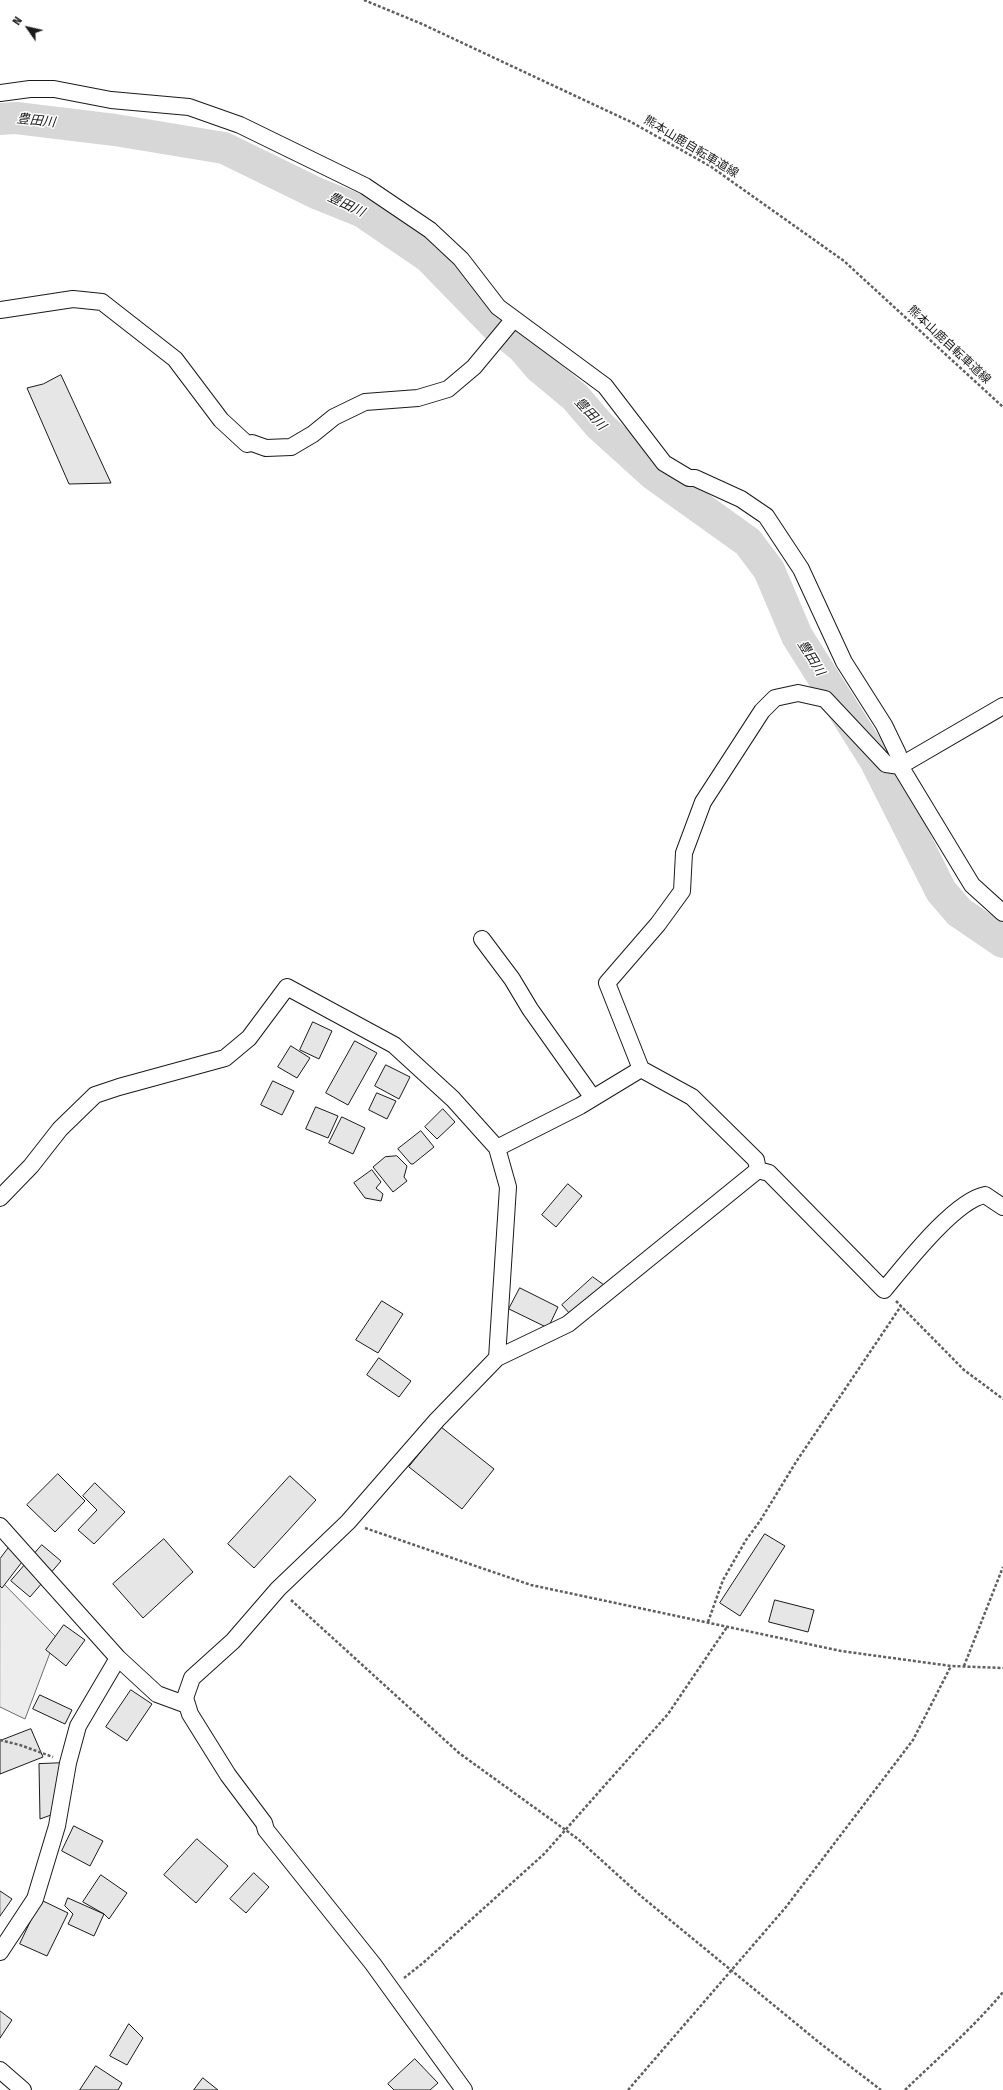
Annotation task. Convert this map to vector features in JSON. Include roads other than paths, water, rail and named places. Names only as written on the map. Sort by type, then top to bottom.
[{"type":"street","points":[[0,93],[30,89],[54,89],[112,100],[189,107],[240,125],[365,186],[430,230],[461,259],[498,307],[513,320],[605,386],[664,463],[689,478],[695,478],[741,499],[766,516],[801,569],[844,662],[884,725],[898,754],[900,766],[972,885],[1003,913]]},
{"type":"street","points":[[0,310],[73,299],[102,302],[175,359],[221,420],[247,444],[252,443],[266,448],[290,447],[313,434],[334,417],[365,402],[418,398],[448,389],[474,367],[513,320]]},
{"type":"street","points":[[758,1170],[756,1160],[692,1097],[642,1069],[607,983],[658,924],[682,891],[684,853],[703,802],[762,711],[774,698],[798,693],[825,700],[886,764],[900,766],[1003,706]]},
{"type":"street","points":[[482,939],[512,979],[534,1015],[593,1098]]},
{"type":"street","points":[[0,1198],[31,1166],[60,1128],[95,1095],[225,1058],[249,1038],[287,987],[394,1044],[453,1099],[497,1148],[508,1187],[497,1358]]},
{"type":"street","points":[[497,1148],[593,1098],[642,1069]]},
{"type":"street","points":[[758,1170],[769,1173],[884,1290],[914,1254],[958,1210],[976,1197],[985,1195],[1003,1207]]},
{"type":"street","points":[[464,2090],[391,1988],[266,1830],[264,1823],[224,1769],[190,1714],[184,1698],[192,1678],[233,1641],[278,1589],[348,1522],[436,1420],[497,1358],[568,1324],[758,1170]]},
{"type":"street","points":[[0,1526],[118,1658],[157,1694],[187,1705]]},
{"type":"street","points":[[0,1952],[35,1899],[57,1826],[68,1763],[78,1726],[118,1658]]},
{"type":"street","points":[[0,2070],[23,2090]]},
{"type":"waterway","name":"豊田川","points":[[0,119],[16,118],[115,130],[224,148],[316,193],[363,212],[429,257],[495,325],[522,347],[539,367],[575,397],[600,426],[653,474],[748,542],[769,570],[797,636],[875,760],[941,891],[959,912],[1003,942]]}]
